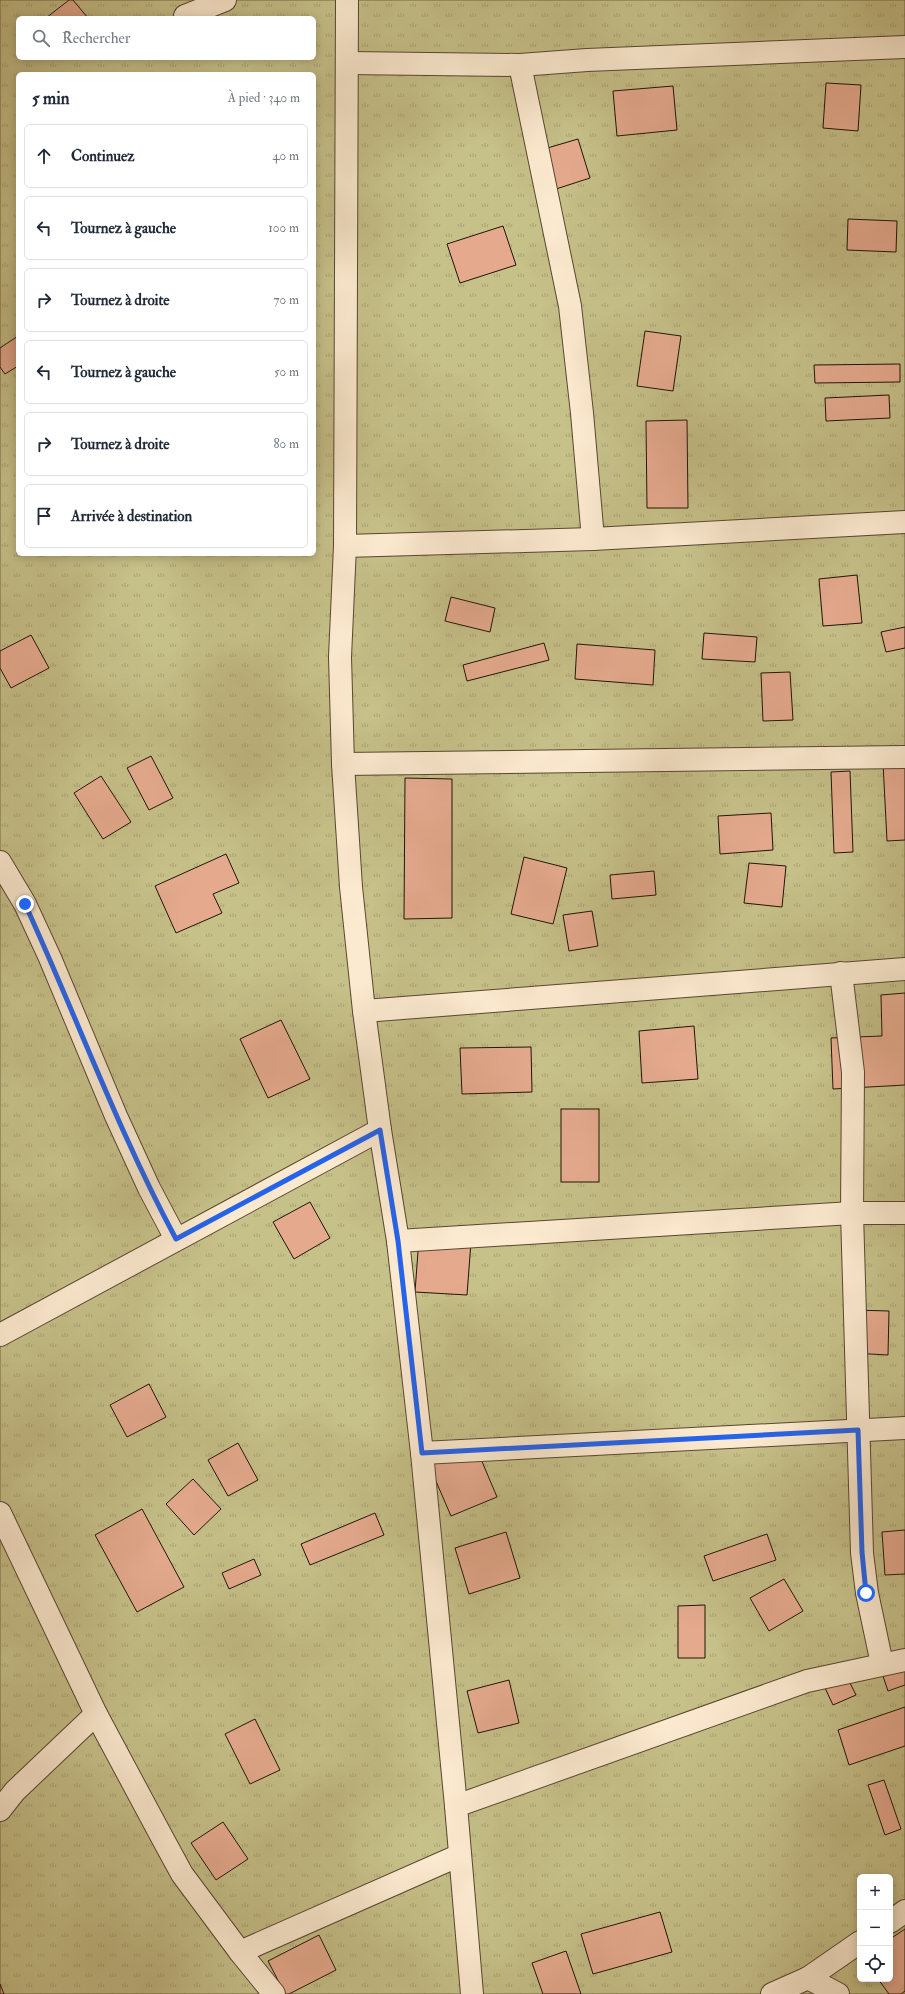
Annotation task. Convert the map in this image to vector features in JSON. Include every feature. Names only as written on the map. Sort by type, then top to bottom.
[{"type":"street","points":[[185,16],[225,0]]},
{"type":"street","points":[[347,0],[348,63],[345,546],[340,657],[343,764],[351,887],[364,1011],[380,1130],[398,1241],[422,1453],[456,1806],[472,1994]]},
{"type":"street","points":[[348,63],[520,66],[587,60],[905,47]]},
{"type":"street","points":[[520,66],[570,306],[582,413],[592,539]]},
{"type":"street","points":[[345,546],[592,539],[905,522]]},
{"type":"street","points":[[343,764],[905,758]]},
{"type":"street","points":[[0,862],[25,904],[50,958],[116,1116],[149,1188],[176,1239]]},
{"type":"street","points":[[364,1011],[905,969]]},
{"type":"street","points":[[841,973],[853,1072],[852,1213],[862,1552],[866,1593],[882,1664]]},
{"type":"street","points":[[0,1334],[380,1130]]},
{"type":"street","points":[[398,1241],[852,1213],[905,1213]]},
{"type":"street","points":[[422,1453],[905,1428]]},
{"type":"street","points":[[0,1514],[96,1714],[182,1874],[240,1952],[274,1994]]},
{"type":"street","points":[[456,1806],[807,1681],[905,1660]]},
{"type":"street","points":[[0,1810],[15,1791],[96,1714]]},
{"type":"street","points":[[240,1952],[460,1855]]},
{"type":"street","points":[[893,1920],[905,1911]]},
{"type":"street","points":[[772,1994],[808,1978],[857,1944]]},
{"type":"street","points":[[808,1978],[838,1994]]},
{"type":"green space","points":[[0,0],[905,0],[905,1994],[0,1994]]},
{"type":"building","points":[[69,0],[73,0],[86,16],[49,16]]},
{"type":"building","points":[[826,83],[861,85],[858,131],[823,128]]},
{"type":"building","points":[[673,86],[677,130],[617,136],[613,91]]},
{"type":"building","points":[[578,139],[590,178],[556,189],[544,149]]},
{"type":"building","points":[[848,219],[897,221],[896,252],[847,250]]},
{"type":"building","points":[[503,226],[516,265],[460,283],[447,244]]},
{"type":"building","points":[[645,331],[681,336],[673,391],[637,386]]},
{"type":"building","points":[[16,337],[16,367],[5,374],[0,367],[0,348]]},
{"type":"building","points":[[900,364],[900,382],[815,383],[814,365]]},
{"type":"building","points":[[889,395],[890,418],[826,421],[825,398]]},
{"type":"building","points":[[687,420],[688,508],[647,508],[646,421]]},
{"type":"building","points":[[857,575],[862,623],[823,626],[819,579]]},
{"type":"building","points":[[451,597],[495,608],[490,632],[445,621]]},
{"type":"building","points":[[905,627],[905,648],[886,652],[881,632]]},
{"type":"building","points":[[704,633],[757,637],[755,662],[702,659]]},
{"type":"building","points":[[31,635],[49,668],[11,688],[0,668],[0,651]]},
{"type":"building","points":[[544,643],[549,660],[467,681],[463,665]]},
{"type":"building","points":[[577,644],[655,650],[653,685],[575,679]]},
{"type":"building","points":[[790,672],[793,720],[763,721],[761,673]]},
{"type":"building","points":[[151,756],[173,798],[149,810],[127,768]]},
{"type":"building","points":[[905,762],[905,840],[887,841],[883,763]]},
{"type":"building","points":[[850,771],[853,852],[834,853],[831,772]]},
{"type":"building","points":[[101,776],[131,822],[103,839],[74,793]]},
{"type":"building","points":[[405,778],[452,779],[452,918],[404,919]]},
{"type":"building","points":[[771,813],[773,850],[720,854],[718,816]]},
{"type":"building","points":[[226,854],[239,883],[213,894],[222,913],[176,933],[155,886]]},
{"type":"building","points":[[524,857],[567,868],[553,924],[511,914]]},
{"type":"building","points":[[749,863],[786,866],[782,907],[744,903]]},
{"type":"building","points":[[654,871],[656,895],[612,899],[610,875]]},
{"type":"building","points":[[592,911],[598,946],[569,951],[563,915]]},
{"type":"building","points":[[905,993],[905,1085],[833,1089],[831,1038],[882,1036],[881,995]]},
{"type":"building","points":[[281,1020],[310,1079],[268,1098],[240,1039]]},
{"type":"building","points":[[694,1026],[698,1079],[642,1083],[639,1031]]},
{"type":"building","points":[[531,1047],[532,1092],[462,1094],[460,1048]]},
{"type":"building","points":[[561,1109],[599,1109],[599,1182],[561,1182]]},
{"type":"building","points":[[310,1202],[330,1238],[294,1259],[273,1222]]},
{"type":"building","points":[[419,1238],[471,1242],[467,1295],[415,1292]]},
{"type":"building","points":[[854,1310],[889,1311],[888,1355],[852,1353]]},
{"type":"building","points":[[149,1384],[166,1417],[127,1437],[110,1405]]},
{"type":"building","points":[[238,1443],[258,1480],[228,1496],[208,1460]]},
{"type":"building","points":[[475,1445],[497,1497],[451,1516],[429,1465]]},
{"type":"building","points":[[193,1479],[221,1509],[194,1535],[166,1504]]},
{"type":"building","points":[[142,1509],[184,1587],[137,1612],[95,1535]]},
{"type":"building","points":[[375,1513],[384,1535],[310,1565],[301,1544]]},
{"type":"building","points":[[905,1530],[905,1574],[885,1575],[882,1532]]},
{"type":"building","points":[[506,1532],[520,1578],[469,1594],[455,1548]]},
{"type":"building","points":[[767,1534],[776,1560],[713,1581],[704,1556]]},
{"type":"building","points":[[254,1559],[261,1575],[229,1589],[222,1573]]},
{"type":"building","points":[[784,1579],[803,1611],[769,1631],[750,1598]]},
{"type":"building","points":[[705,1605],[705,1658],[678,1658],[678,1606]]},
{"type":"building","points":[[905,1656],[905,1685],[888,1691],[879,1664]]},
{"type":"building","points":[[847,1677],[856,1695],[833,1705],[825,1688]]},
{"type":"building","points":[[509,1680],[519,1723],[478,1733],[467,1691]]},
{"type":"building","points":[[905,1707],[905,1746],[849,1765],[838,1730]]},
{"type":"building","points":[[255,1719],[280,1770],[250,1784],[225,1734]]},
{"type":"building","points":[[884,1780],[901,1829],[885,1835],[868,1785]]},
{"type":"building","points":[[223,1822],[248,1859],[216,1880],[191,1843]]},
{"type":"building","points":[[660,1912],[672,1952],[593,1974],[581,1934]]},
{"type":"building","points":[[905,1929],[905,1991],[901,1994],[889,1994],[880,1982],[893,1982],[893,1937]]},
{"type":"building","points":[[319,1935],[336,1970],[289,1994],[285,1994],[268,1961]]},
{"type":"building","points":[[566,1951],[581,1994],[543,1994],[532,1963]]},
{"type":"building","points":[[0,1984],[4,1994],[0,1994]]},
{"type":"route","points":[[25,904],[50,958],[116,1116],[149,1188],[176,1239],[380,1130],[398,1241],[422,1453],[858,1430],[862,1552],[866,1593]]}]
